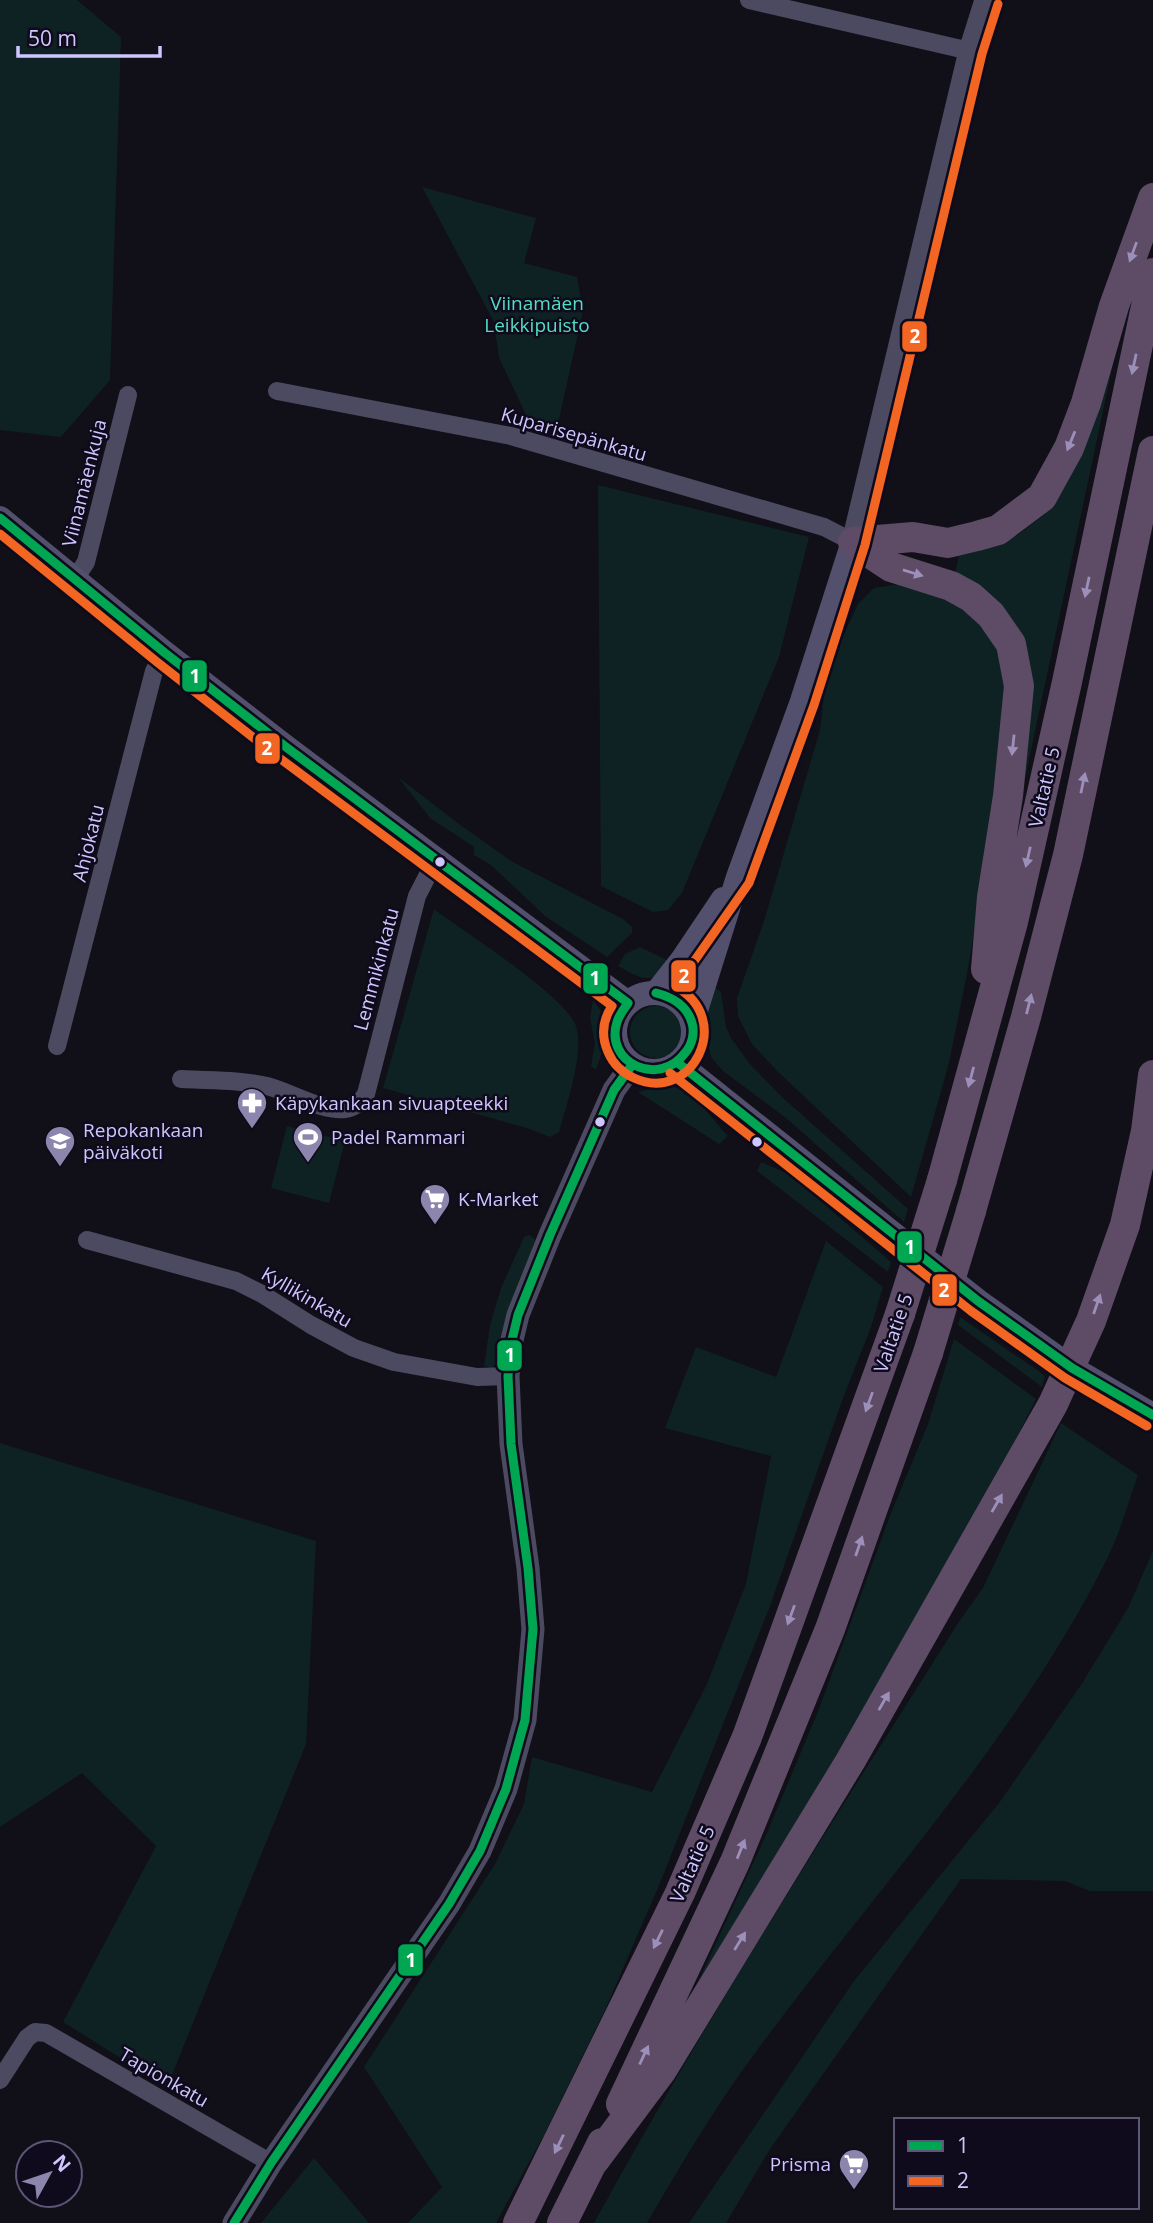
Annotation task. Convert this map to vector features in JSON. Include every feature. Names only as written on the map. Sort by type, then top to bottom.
[{"type":"highway","points":[[853,542],[913,537],[948,542],[977,536],[998,530],[1042,497],[1069,448],[1086,403],[1114,306],[1153,198]]},
{"type":"highway","name":"Valtatie 5","points":[[518,2223],[680,1893],[741,1749],[900,1314],[942,1180],[1013,922],[1153,273]]},
{"type":"highway","name":"Valtatie 5","points":[[562,2223],[735,1862],[830,1629],[928,1353],[1026,1017],[1068,855],[1153,451]]},
{"type":"highway","points":[[853,542],[891,567],[951,586],[971,597],[1003,629],[1012,644],[1019,686],[1008,796],[992,897],[979,1045]]},
{"type":"highway","points":[[594,2161],[662,2070],[851,1760],[1072,1368],[1125,1225],[1146,1131],[1153,1075]]},
{"type":"main road","points":[[0,518],[165,653],[286,747],[628,1003]]},
{"type":"main road","points":[[692,1023],[679,1002],[656,993],[646,994],[628,1003],[617,1018],[615,1037],[623,1057],[644,1070],[658,1071],[678,1063],[691,1045],[692,1023],[738,877],[802,701],[853,542]]},
{"type":"main road","points":[[656,993],[682,960],[738,877]]},
{"type":"main road","points":[[678,1063],[978,1301],[1072,1368],[1153,1415]]},
{"type":"street","points":[[748,0],[970,51]]},
{"type":"street","points":[[853,542],[970,51],[986,0]]},
{"type":"street","name":"Kuparisepänkatu","points":[[277,391],[511,436],[824,527],[853,542]]},
{"type":"street","name":"Viinamäenkuja","points":[[75,579],[86,562],[128,395]]},
{"type":"street","name":"Ahjokatu","points":[[57,1046],[153,671],[165,653]]},
{"type":"street","name":"Lemmikinkatu","points":[[181,1079],[234,1081],[268,1086],[331,1109],[354,1106],[366,1094],[416,896],[436,859]]},
{"type":"street","points":[[234,2223],[271,2163],[449,1903],[480,1851],[506,1789],[525,1720],[533,1629],[528,1568],[511,1444],[508,1376],[511,1344],[518,1315],[550,1235],[614,1090],[632,1065]]},
{"type":"street","name":"Kyllikinkatu","points":[[87,1240],[236,1281],[354,1348],[394,1362],[477,1377],[508,1376]]},
{"type":"street","name":"Tapionkatu","points":[[0,2080],[27,2038],[35,2032],[46,2033],[271,2163]]},
{"type":"green space","points":[[0,0],[77,0],[121,37],[110,380],[61,437],[0,430]]},
{"type":"green space","name":"Viinamäen Leikkipuisto","points":[[422,187],[536,218],[524,263],[577,277],[583,311],[558,424],[527,417],[499,358],[494,322]]},
{"type":"green space","points":[[1130,284],[1017,816],[1019,633],[998,601],[978,584],[955,574],[959,555],[990,547],[1018,535],[1045,514],[1068,476]]},
{"type":"green space","points":[[598,485],[809,537],[779,657],[682,893],[668,910],[653,912],[601,886]]},
{"type":"green space","points":[[899,584],[960,603],[989,626],[1005,658],[1002,763],[967,974],[949,1063],[911,1197],[777,1071],[752,1044],[738,1016],[737,998],[764,921],[820,730],[824,694],[836,652],[858,604],[874,588]]},
{"type":"green space","points":[[398,777],[511,861],[623,919],[632,927],[632,933],[607,957],[545,916],[491,865],[474,855],[474,847],[430,818]]},
{"type":"green space","points":[[434,909],[534,981],[568,1013],[576,1026],[578,1050],[574,1079],[559,1132],[550,1137],[527,1128],[383,1088]]},
{"type":"green space","points":[[640,947],[673,963],[659,975],[647,978],[634,975],[618,966],[625,954]]},
{"type":"green space","points":[[712,985],[721,992],[726,1027],[731,1038],[749,1063],[782,1097],[908,1209],[904,1222],[786,1118],[723,1071],[711,1057],[707,1015]]},
{"type":"green space","points":[[593,1000],[605,1026],[604,1042],[596,1070],[591,1066],[595,1043],[590,1018]]},
{"type":"green space","points":[[656,1006],[666,1008],[674,1014],[680,1022],[680,1042],[674,1050],[666,1056],[656,1058],[646,1056],[638,1050],[632,1042],[630,1032],[632,1022],[638,1014],[646,1008]]},
{"type":"green space","points":[[667,1085],[693,1098],[728,1136],[719,1144],[638,1092]]},
{"type":"green space","name":"Padel Rammari","points":[[287,1126],[345,1141],[329,1203],[271,1188]]},
{"type":"green space","points":[[761,1162],[790,1175],[891,1262],[888,1272],[757,1171]]},
{"type":"green space","points":[[530,1235],[535,1240],[500,1357],[492,1368],[484,1366],[490,1325],[501,1288],[524,1237]]},
{"type":"green space","points":[[826,1241],[883,1287],[770,1606],[660,1883],[605,2010],[546,2131],[496,2223],[408,2223],[442,2187],[364,2067],[495,1864],[524,1804],[532,1757],[652,1792],[707,1684],[746,1584],[771,1456],[665,1428],[696,1347],[776,1377]]},
{"type":"green space","points":[[960,1317],[1045,1376],[1042,1387],[958,1325]]},
{"type":"green space","points":[[954,1339],[1036,1399],[981,1509],[823,1783],[697,1984],[767,1833],[819,1709],[891,1513],[928,1424]]},
{"type":"green space","points":[[1061,1423],[1138,1475],[1112,1549],[1071,1625],[988,1751],[743,2070],[700,2134],[647,2223],[594,2223],[681,2070],[772,1919],[960,1620],[983,1588]]},
{"type":"green space","points":[[0,1443],[316,1541],[306,1744],[167,2087],[63,2022],[156,1846],[82,1773],[0,1827]]},
{"type":"green space","points":[[1153,1551],[1153,1891],[1090,1891],[1065,1881],[961,1879],[770,2149],[726,2223],[689,2223],[854,1981],[999,1803],[1081,1685],[1128,1608]]},
{"type":"green space","points":[[314,2158],[369,2223],[261,2223]]},
{"type":"transit line","name":"2","points":[[0,534],[278,757],[612,1006],[604,1023],[604,1040],[610,1056],[622,1071],[634,1078],[655,1083],[673,1080],[688,1070],[699,1055],[704,1037],[702,1019],[694,1001],[676,987],[749,883],[814,705],[865,545],[982,54],[998,4]]},
{"type":"transit line","name":"1","points":[[0,518],[165,653],[286,747],[628,1003],[617,1022],[615,1037],[618,1049],[636,1066],[649,1069],[662,1069],[674,1063],[687,1050],[693,1035],[687,1011],[668,997],[656,993]]},
{"type":"transit line","name":"1","points":[[678,1063],[978,1301],[1072,1368],[1153,1415]]},
{"type":"transit line","name":"1","points":[[234,2223],[271,2163],[449,1904],[480,1851],[506,1789],[525,1720],[533,1629],[528,1568],[511,1444],[508,1376],[511,1344],[518,1315],[550,1235],[614,1090],[632,1065]]},
{"type":"transit line","name":"2","points":[[670,1073],[971,1311],[1065,1378],[1147,1426]]},
{"type":"place","name":"Käpykankaan sivuapteekki","points":[[252,1130]]},
{"type":"place","name":"Padel Rammari","points":[[308,1164]]},
{"type":"place","name":"Repokankaan päiväkoti","points":[[60,1168]]},
{"type":"place","name":"K-Market","points":[[435,1226]]},
{"type":"place","name":"Prisma","points":[[854,2191]]}]
